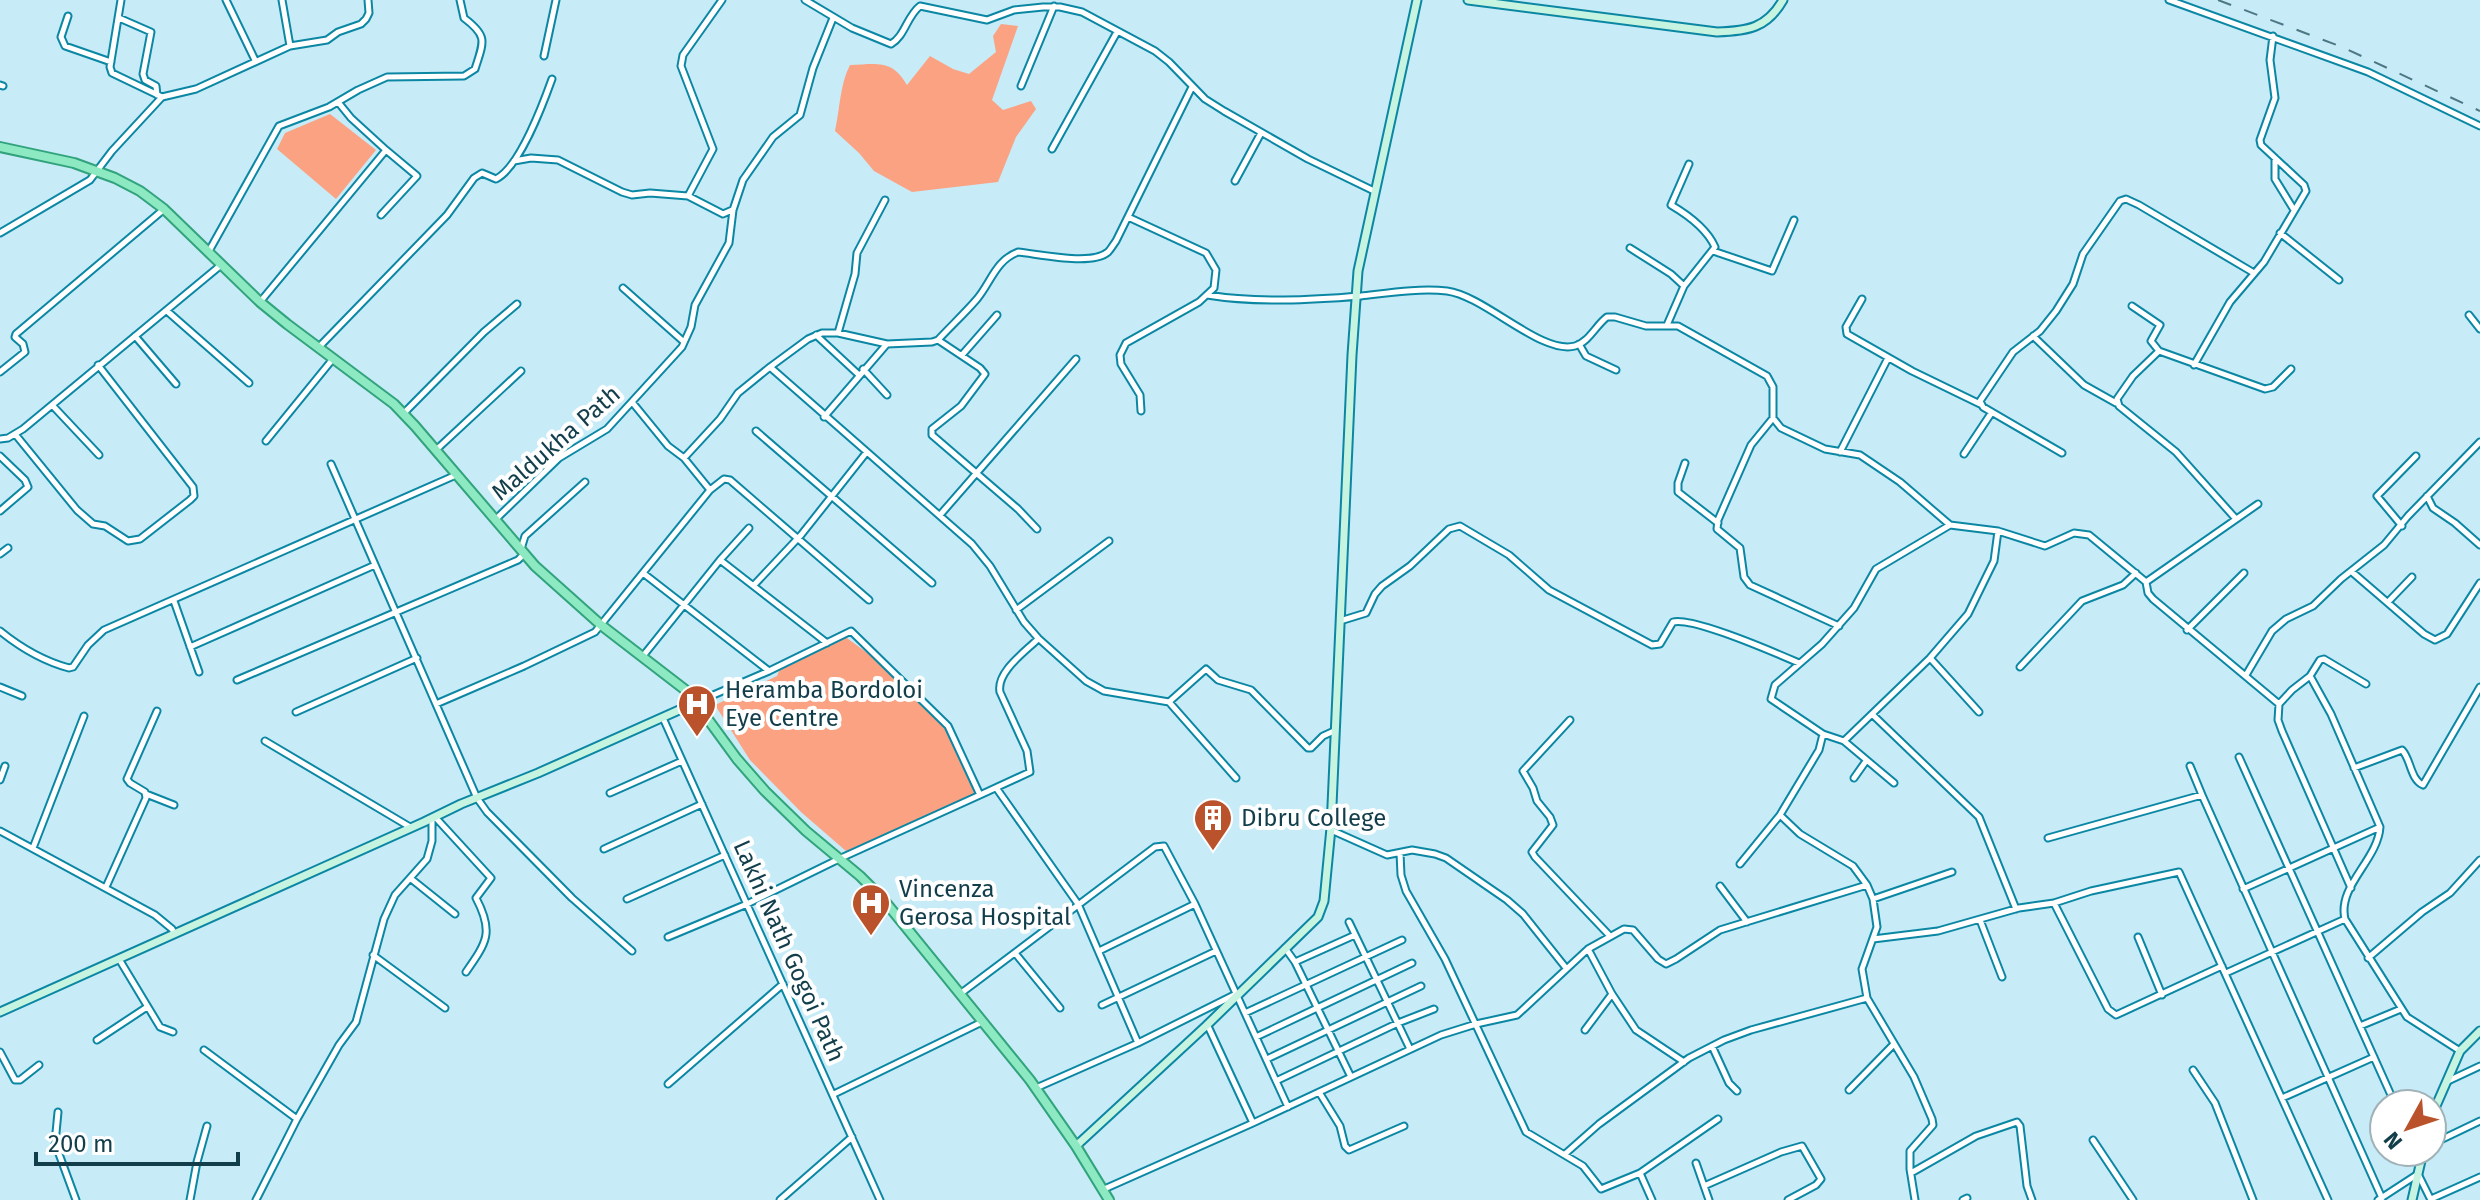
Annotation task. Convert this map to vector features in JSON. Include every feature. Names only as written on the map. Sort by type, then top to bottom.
[{"type":"main road","points":[[0,147],[98,171],[140,191],[164,209],[260,302],[404,413],[547,578],[601,625],[678,682],[697,702],[752,778],[883,899],[1036,1088],[1109,1200]]},
{"type":"street","points":[[121,0],[112,73],[160,96],[196,89],[290,46],[327,40],[338,32],[361,24],[369,13],[368,0]]},
{"type":"street","points":[[226,0],[255,60]]},
{"type":"street","points":[[282,0],[290,46]]},
{"type":"street","points":[[209,251],[279,126],[329,107],[387,77],[464,76],[472,72],[477,65],[482,40],[479,29],[464,18],[460,0]]},
{"type":"street","points":[[544,56],[556,0]]},
{"type":"street","points":[[688,196],[713,149],[681,66],[683,55],[722,0]]},
{"type":"street","points":[[805,0],[852,28],[891,44],[898,39],[913,12],[920,6],[987,20],[994,20],[1014,10],[1054,6],[1082,12],[1163,57],[1192,87],[1224,111],[1308,159],[1377,191],[1358,271],[1356,296],[1331,830],[1324,901],[1318,917],[1076,1146]]},
{"type":"street","points":[[1374,191],[1417,0]]},
{"type":"street","points":[[1468,0],[1717,32],[1740,31],[1761,24],[1774,15],[1783,0]]},
{"type":"street","points":[[2169,0],[2368,72],[2480,126]]},
{"type":"street","points":[[1021,86],[1054,6]]},
{"type":"street","points":[[68,16],[61,37],[65,46],[111,62]]},
{"type":"street","points":[[119,18],[151,32],[143,74],[145,80],[156,86],[160,96]]},
{"type":"street","name":"Maldukha Path","points":[[495,520],[559,458],[607,429],[684,342],[691,327],[695,305],[729,243],[733,210],[743,180],[773,137],[800,115],[813,68],[833,18]]},
{"type":"street","points":[[1052,149],[1117,32]]},
{"type":"street","points":[[2194,365],[2230,302],[2264,262],[2306,193],[2306,188],[2260,140],[2275,98],[2270,60],[2273,36]]},
{"type":"street","points":[[318,349],[447,215],[474,178],[482,173],[493,179],[499,178],[514,161],[538,118],[552,79]]},
{"type":"street","points":[[938,340],[977,298],[997,267],[1009,255],[1018,252],[1097,257],[1108,252],[1192,87]]},
{"type":"street","points":[[0,233],[90,180],[160,96]]},
{"type":"street","points":[[338,102],[351,118],[417,176],[381,215]]},
{"type":"street","points":[[1235,181],[1261,133]]},
{"type":"street","points":[[260,302],[386,150]]},
{"type":"street","points":[[2275,157],[2275,179],[2294,210]]},
{"type":"street","points":[[514,161],[531,158],[558,160],[632,195],[688,196],[723,214],[733,210]]},
{"type":"street","points":[[1667,325],[1684,286],[1715,247],[1710,237],[1671,205],[1689,164]]},
{"type":"street","points":[[1980,404],[2013,352],[2056,311],[2073,284],[2083,254],[2123,199],[2160,216],[2254,273]]},
{"type":"street","points":[[838,333],[855,274],[857,253],[885,200]]},
{"type":"street","points":[[0,372],[25,352],[16,334],[164,209]]},
{"type":"street","points":[[1128,217],[1206,253],[1216,270],[1214,288],[1207,295],[1165,323],[1126,343],[1120,355],[1121,364],[1140,395],[1141,411]]},
{"type":"street","points":[[1713,251],[1772,271],[1794,220]]},
{"type":"street","points":[[2280,233],[2339,280]]},
{"type":"street","points":[[1630,248],[1684,286]]},
{"type":"street","points":[[0,439],[15,434],[52,405],[222,264]]},
{"type":"street","points":[[623,288],[684,342]]},
{"type":"street","points":[[1207,295],[1228,299],[1445,291],[1473,300],[1546,341],[1564,346],[1579,344],[1607,317],[1654,327],[1678,326],[1767,376],[1773,387],[1773,418],[1781,428],[1825,449],[1860,455],[1878,465],[1950,525],[1998,531],[2045,546],[2074,533],[2089,535],[2146,582],[2153,599],[2187,630],[2279,704]]},
{"type":"street","points":[[1862,299],[1846,327],[1847,334],[1980,404],[2062,453]]},
{"type":"street","points":[[404,413],[484,332],[517,304]]},
{"type":"street","points":[[2132,306],[2160,325],[2151,341],[2159,351],[2194,365],[2265,389],[2273,387],[2291,369]]},
{"type":"street","points":[[167,311],[249,383]]},
{"type":"street","points":[[962,355],[997,315]]},
{"type":"street","points":[[2469,315],[2480,329]]},
{"type":"street","points":[[684,458],[720,419],[738,393],[816,335],[838,333],[887,344],[938,340],[985,374],[961,406],[931,432],[934,438],[1037,529]]},
{"type":"street","points":[[816,335],[887,395]]},
{"type":"street","points":[[135,336],[176,384]]},
{"type":"street","points":[[2033,336],[2084,385],[2116,403],[2176,452],[2236,519]]},
{"type":"street","points":[[824,417],[887,344]]},
{"type":"street","points":[[1579,344],[1586,356],[1616,370]]},
{"type":"street","points":[[2116,403],[2133,376],[2159,351]]},
{"type":"street","points":[[1840,452],[1888,358]]},
{"type":"street","points":[[940,515],[1076,359]]},
{"type":"street","points":[[266,441],[332,360]]},
{"type":"street","points":[[15,434],[77,510],[93,524],[105,526],[128,541],[140,539],[190,500],[194,496],[193,487],[98,365]]},
{"type":"street","points":[[770,367],[940,515],[983,557],[1016,610],[1038,638],[1096,688],[1169,702],[1236,778]]},
{"type":"street","points":[[436,450],[521,371]]},
{"type":"street","points":[[632,402],[710,490]]},
{"type":"street","points":[[52,405],[99,455]]},
{"type":"street","points":[[1964,454],[1992,412]]},
{"type":"street","points":[[1773,418],[1751,445],[1718,523],[1719,532],[1740,548],[1744,577],[1750,585],[1839,626]]},
{"type":"street","points":[[756,431],[932,583]]},
{"type":"street","points":[[2246,675],[2272,631],[2286,619],[2313,606],[2384,545],[2480,442]]},
{"type":"street","points":[[754,585],[798,539],[866,453]]},
{"type":"street","points":[[0,456],[25,480],[28,487],[0,511]]},
{"type":"street","points":[[2402,526],[2377,496],[2416,456]]},
{"type":"street","points":[[1685,463],[1678,492],[1718,523]]},
{"type":"street","points":[[331,464],[477,798],[572,898],[632,951]]},
{"type":"street","points":[[0,631],[34,654],[73,667],[88,645],[104,630],[457,475]]},
{"type":"street","points":[[436,704],[586,638],[601,625],[710,490],[724,479],[730,480],[869,600]]},
{"type":"street","points":[[237,680],[518,560],[525,536],[585,482]]},
{"type":"street","points":[[2427,496],[2433,508],[2480,545]]},
{"type":"street","points":[[2146,582],[2258,504]]},
{"type":"street","points":[[1894,783],[1844,741],[1823,734],[1771,699],[1775,685],[1822,644],[1854,608],[1876,569],[1950,525]]},
{"type":"street","points":[[1340,621],[1366,613],[1382,586],[1410,566],[1449,529],[1460,526],[1509,555],[1549,590],[1652,645],[1660,644],[1673,622],[1684,621],[1740,638],[1799,663]]},
{"type":"street","points":[[643,656],[749,528]]},
{"type":"street","points":[[1844,741],[1930,658],[1973,606],[1994,561],[1998,531]]},
{"type":"street","points":[[1016,610],[1109,541]]},
{"type":"street","points":[[0,554],[8,548]]},
{"type":"street","points":[[720,560],[827,643]]},
{"type":"street","points":[[190,647],[375,565]]},
{"type":"street","points":[[2352,572],[2435,640],[2447,634],[2480,583]]},
{"type":"street","points":[[643,573],[769,671]]},
{"type":"street","points":[[2020,667],[2082,601],[2123,585],[2136,573]]},
{"type":"street","points":[[2187,630],[2244,573]]},
{"type":"street","points":[[2388,602],[2412,577]]},
{"type":"street","points":[[174,601],[199,672]]},
{"type":"street","points":[[0,1012],[769,671],[851,631],[940,716],[954,736],[980,795]]},
{"type":"street","points":[[668,937],[747,904],[1030,772],[1027,751],[1000,692],[999,682],[1038,638]]},
{"type":"street","points":[[296,712],[417,658]]},
{"type":"street","points":[[1930,658],[1979,712]]},
{"type":"street","points":[[2351,888],[2282,731],[2278,720],[2279,704],[2324,659],[2366,684]]},
{"type":"street","points":[[1169,702],[1206,669],[1218,680],[1251,690],[1308,748],[1334,731]]},
{"type":"street","points":[[2310,676],[2331,714],[2380,827],[2370,856],[2351,888],[2343,910],[2345,919],[2401,1009],[2414,1023],[2460,1051]]},
{"type":"street","points":[[0,687],[22,696]]},
{"type":"street","points":[[2354,768],[2403,751],[2416,780],[2423,785],[2480,687]]},
{"type":"street","points":[[157,711],[127,779],[146,794],[174,805]]},
{"type":"street","points":[[1873,715],[1979,817],[2016,909]]},
{"type":"street","points":[[33,848],[84,716]]},
{"type":"street","name":"Lakhi Nath Gogoi Path","points":[[663,718],[880,1200]]},
{"type":"street","points":[[1570,720],[1523,771],[1553,825],[1532,852],[1609,935]]},
{"type":"street","points":[[1740,864],[1780,815],[1819,750],[1823,734]]},
{"type":"street","points":[[265,741],[411,828]]},
{"type":"street","points":[[2239,757],[2388,1088]]},
{"type":"street","points":[[610,793],[682,761]]},
{"type":"street","points":[[1854,778],[1866,761]]},
{"type":"street","points":[[0,780],[5,766]]},
{"type":"street","points":[[2190,766],[2380,1199],[2418,1174]]},
{"type":"street","points":[[997,789],[1078,904],[1138,1043]]},
{"type":"street","points":[[106,887],[146,794]]},
{"type":"street","points":[[2048,838],[2202,795]]},
{"type":"street","points":[[604,849],[702,804]]},
{"type":"street","points":[[1780,815],[1800,834],[1853,866],[1873,899],[1877,927],[1862,969],[1867,998],[1914,1077],[1933,1125],[1910,1151],[1915,1200]]},
{"type":"street","points":[[256,1200],[297,1119],[339,1045],[356,1022],[384,919],[391,904],[427,859],[434,817]]},
{"type":"street","points":[[434,817],[491,878],[476,898],[485,914],[487,929],[484,943],[466,972]]},
{"type":"street","points":[[2243,889],[2380,827]]},
{"type":"street","points":[[1331,830],[1385,854],[1412,850],[1440,856],[1491,887],[1523,914],[1566,968]]},
{"type":"street","points":[[0,831],[155,915],[175,934]]},
{"type":"street","points":[[960,994],[1160,845],[1168,850],[1195,904],[1288,1107]]},
{"type":"street","points":[[1400,853],[1401,875],[1406,891],[1445,959],[1526,1132],[1583,1166],[1601,1189],[1640,1173],[1718,1119]]},
{"type":"street","points":[[627,899],[725,855]]},
{"type":"street","points":[[2368,958],[2422,912],[2450,893],[2480,860]]},
{"type":"street","points":[[1873,899],[1952,872]]},
{"type":"street","points":[[1873,939],[1938,931],[2016,909],[2054,903],[2091,891],[2179,872],[2328,1200]]},
{"type":"street","points":[[410,878],[455,914]]},
{"type":"street","points":[[1102,1190],[1410,1049],[1476,1024],[1517,1015],[1588,949],[1624,929],[1633,930],[1666,964],[1714,933],[1867,885]]},
{"type":"street","points":[[1720,886],[1747,922]]},
{"type":"street","points":[[2054,903],[2111,1013],[2121,1014],[2222,966]]},
{"type":"street","points":[[1099,951],[1195,904]]},
{"type":"street","points":[[2226,973],[2345,919]]},
{"type":"street","points":[[1980,920],[2002,977]]},
{"type":"street","points":[[1349,922],[1410,1049]]},
{"type":"street","points":[[1295,962],[1355,935]]},
{"type":"street","points":[[2138,937],[2162,995]]},
{"type":"street","points":[[1245,1013],[1402,940]]},
{"type":"street","points":[[1285,948],[1295,962],[1351,1077]]},
{"type":"street","points":[[1588,949],[1636,1030],[1684,1062]]},
{"type":"street","points":[[1102,1005],[1216,951]]},
{"type":"street","points":[[1015,953],[1060,1008]]},
{"type":"street","points":[[373,955],[445,1008]]},
{"type":"street","points":[[118,958],[160,1027],[173,1032]]},
{"type":"street","points":[[1256,1037],[1412,963]]},
{"type":"street","points":[[668,1084],[783,984]]},
{"type":"street","points":[[1266,1059],[1421,986]]},
{"type":"street","points":[[1036,1088],[1138,1043],[1237,994]]},
{"type":"street","points":[[1585,1030],[1612,994]]},
{"type":"street","points":[[1565,1154],[1599,1124],[1684,1062],[1712,1046],[1751,1030],[1867,998]]},
{"type":"street","points":[[97,1040],[147,1007]]},
{"type":"street","points":[[1276,1081],[1434,1009]]},
{"type":"street","points":[[2360,1026],[2401,1009]]},
{"type":"street","points":[[834,1094],[983,1021]]},
{"type":"street","points":[[1207,1024],[1253,1123]]},
{"type":"street","points":[[2444,1088],[2460,1051],[2480,1031]]},
{"type":"street","points":[[1849,1090],[1893,1045]]},
{"type":"street","points":[[1712,1046],[1729,1083],[1737,1091]]},
{"type":"street","points":[[204,1050],[297,1119]]},
{"type":"street","points":[[0,1052],[15,1080],[20,1080],[39,1065]]},
{"type":"street","points":[[2282,1098],[2374,1057]]},
{"type":"street","points":[[2447,1081],[2480,1066]]},
{"type":"street","points":[[2193,1070],[2215,1103],[2253,1200]]},
{"type":"street","points":[[1319,1092],[1341,1129],[1347,1149],[1354,1149],[1404,1126]]},
{"type":"street","points":[[58,1112],[55,1143],[76,1200]]},
{"type":"street","points":[[2448,1136],[2480,1121]]},
{"type":"street","points":[[1911,1173],[1976,1136],[2017,1122],[2032,1200]]},
{"type":"street","points":[[190,1200],[207,1126]]},
{"type":"street","points":[[780,1200],[852,1137]]},
{"type":"street","points":[[2093,1140],[2133,1200]]},
{"type":"street","points":[[1704,1186],[1800,1146],[1821,1179],[1788,1200]]},
{"type":"street","points":[[1696,1163],[1709,1200]]},
{"type":"street","points":[[2412,1200],[2419,1168]]},
{"type":"street","points":[[1640,1173],[1652,1200]]},
{"type":"street","points":[[2418,1174],[2431,1200],[2480,1177]]},
{"type":"shaded area","points":[[1001,24],[1018,26],[992,100],[1003,110],[1031,101],[1036,109],[1016,137],[998,182],[912,192],[874,171],[835,131],[842,88],[850,65],[889,67],[907,85],[930,56],[969,74],[996,52],[993,36]]},
{"type":"shaded area","points":[[330,114],[376,150],[336,199],[277,149],[285,133]]},
{"type":"shaded area","points":[[844,636],[873,657],[949,730],[976,798],[846,851],[801,812],[750,760],[715,705],[777,676],[779,671]]},
{"type":"railway","points":[[2218,0],[2342,47],[2480,111]]},
{"type":"place","name":"Heramba Bordoloi Eye Centre","points":[[697,738]]},
{"type":"place","name":"Dibru College","points":[[1213,852]]},
{"type":"place","name":"Vincenza Gerosa Hospital","points":[[871,937]]}]
